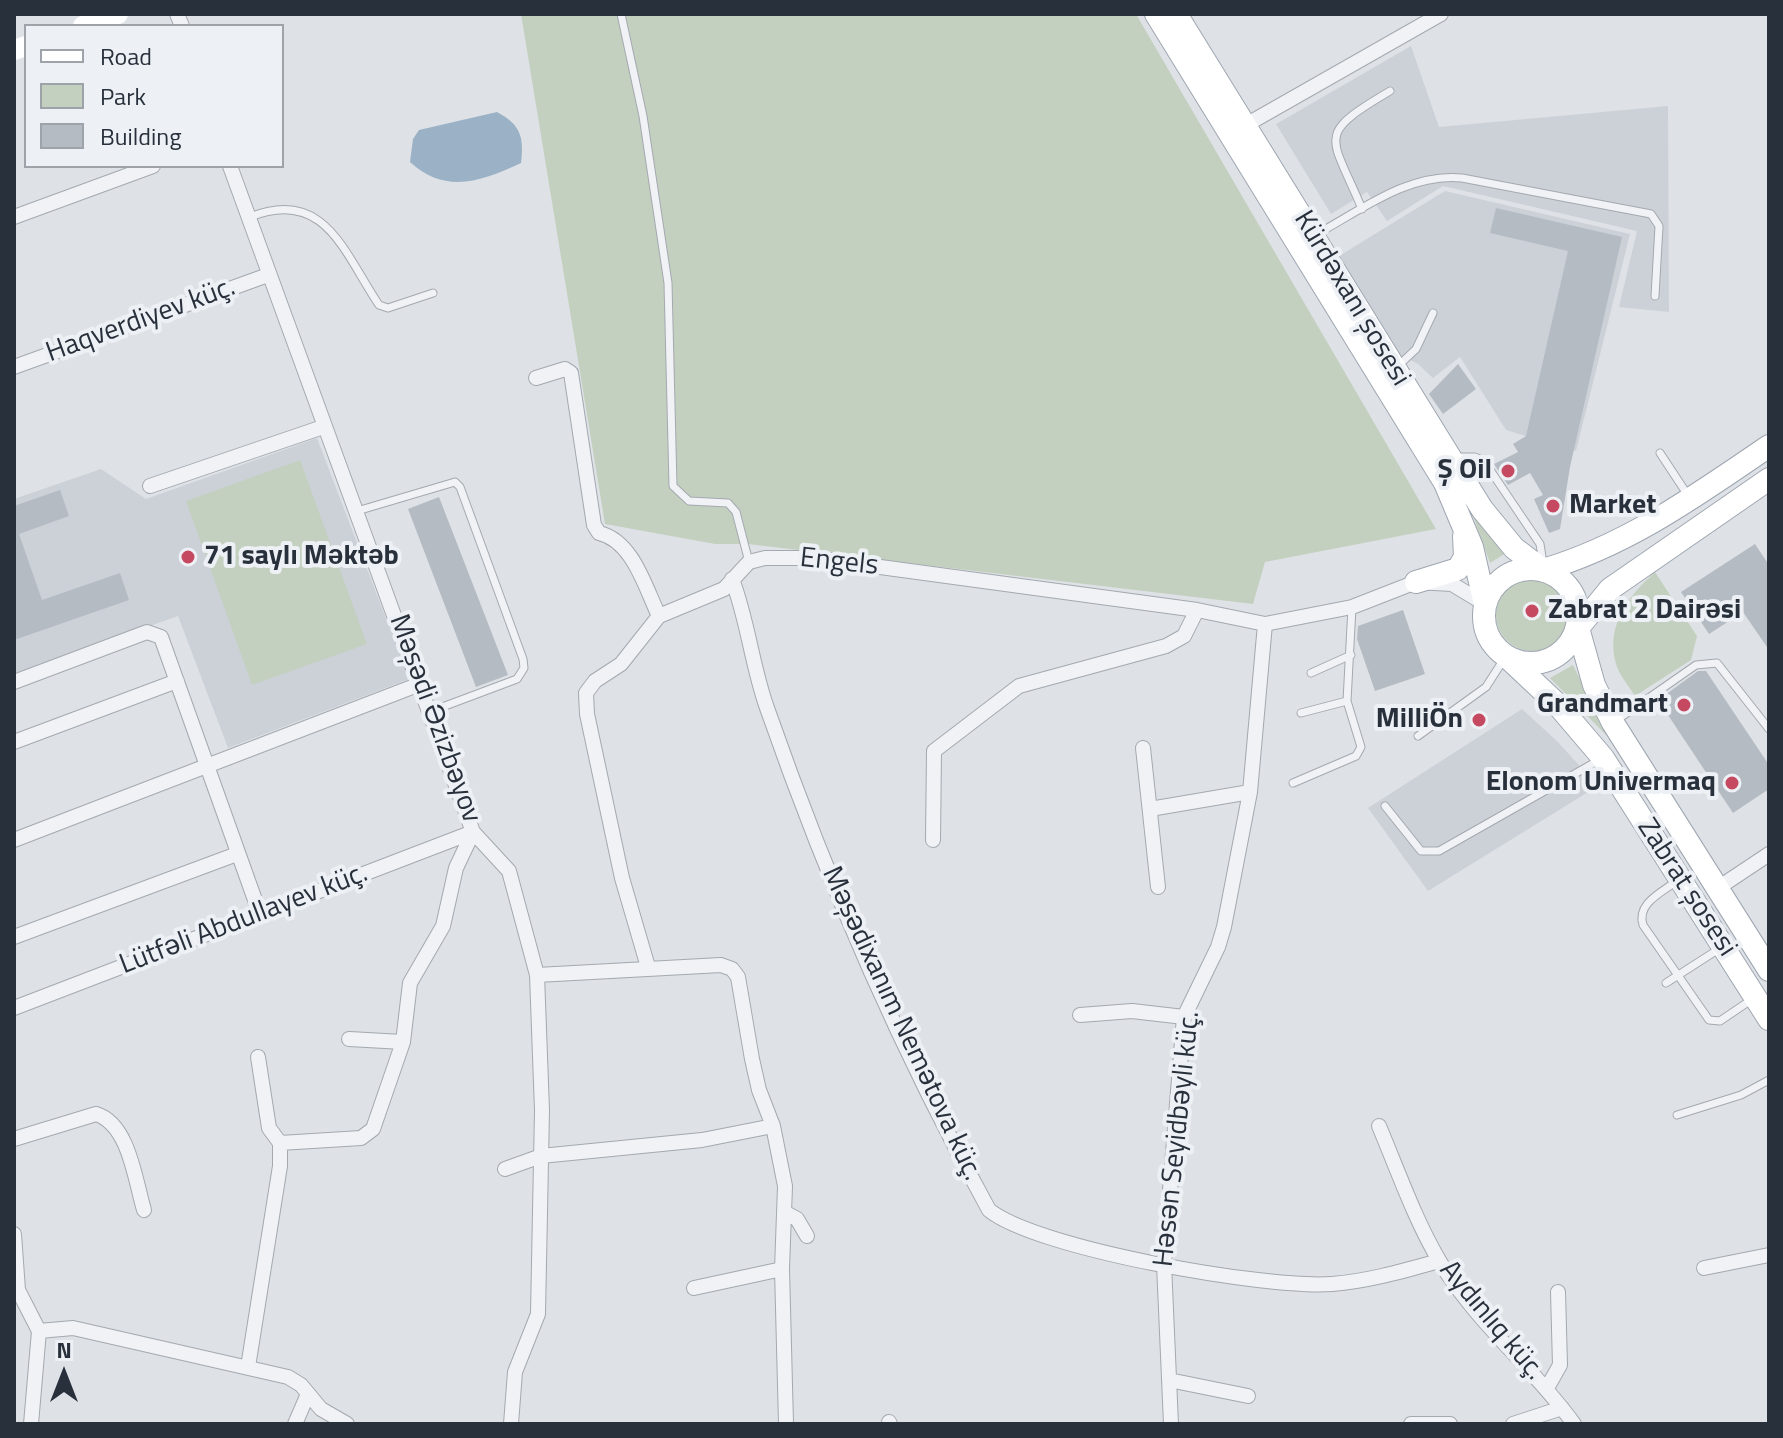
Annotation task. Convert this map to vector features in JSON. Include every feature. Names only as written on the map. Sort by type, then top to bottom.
[{"type":"main road","points":[[1156,14],[1445,483],[1463,523],[1485,604],[1487,633],[1506,656],[1535,664],[1562,652],[1610,589],[1769,479]]},
{"type":"main road","name":"Kürdəxanı şosesi","points":[[1176,14],[1394,370],[1498,530],[1514,548],[1543,570]]},
{"type":"main road","points":[[1485,604],[1501,579],[1514,572],[1543,570],[1596,552],[1690,499],[1769,446]]},
{"type":"main road","points":[[1416,582],[1458,569],[1463,563],[1463,523]]},
{"type":"main road","points":[[1543,570],[1568,585],[1576,598],[1578,628]]},
{"type":"main road","name":"Zabrat şosesi","points":[[1578,628],[1594,685],[1613,723],[1769,970]]},
{"type":"main road","name":"Zabrat şosesi","points":[[1506,656],[1557,704],[1603,758],[1769,1019]]},
{"type":"street","points":[[89,24],[118,14]]},
{"type":"street","points":[[1244,126],[1441,14]]},
{"type":"street","points":[[14,217],[148,168]]},
{"type":"street","name":"Məşədi Əzizbəyov","points":[[231,168],[473,832],[509,871],[537,975],[541,1156],[538,1314],[515,1372],[511,1424]]},
{"type":"street","name":"Haqverdiyev küç.","points":[[14,367],[268,275]]},
{"type":"street","points":[[536,378],[565,369],[571,373],[594,525],[599,533],[610,536],[625,548],[659,616]]},
{"type":"street","points":[[150,486],[323,427]]},
{"type":"street","name":"Engels","points":[[749,562],[765,558],[814,558],[1197,610],[1265,624],[1352,607],[1416,582]]},
{"type":"street","points":[[648,967],[622,878],[585,701],[595,681],[621,664],[659,616],[724,589],[749,562]]},
{"type":"street","name":"Məşədixanım Nemətova küç.","points":[[732,579],[766,706],[811,827],[938,1118],[989,1210],[1001,1220],[1047,1237],[1164,1264],[1271,1283],[1330,1284],[1391,1275],[1439,1261]]},
{"type":"street","points":[[1416,582],[1452,584],[1485,604]]},
{"type":"street","points":[[933,840],[934,751],[939,745],[972,725],[1019,686],[1166,646],[1184,636],[1197,610]]},
{"type":"street","name":"Həsən Seyidbəyli küç.","points":[[1171,1424],[1164,1264],[1184,1017],[1218,947],[1250,792],[1265,624]]},
{"type":"street","points":[[14,682],[147,632],[161,637],[260,914]]},
{"type":"street","points":[[14,742],[177,681]]},
{"type":"street","points":[[14,840],[420,684]]},
{"type":"street","points":[[1143,748],[1158,887]]},
{"type":"street","points":[[1150,809],[1250,792]]},
{"type":"street","points":[[280,1143],[361,1138],[368,1134],[403,1042],[410,983],[443,926],[456,868],[473,832]]},
{"type":"street","name":"Lütfəli Abdullayev küç.","points":[[14,1008],[473,832]]},
{"type":"street","points":[[14,937],[237,854]]},
{"type":"street","points":[[1718,888],[1769,854]]},
{"type":"street","points":[[537,975],[721,965],[732,969],[738,977],[759,1090],[782,1161],[786,1424]]},
{"type":"street","points":[[1080,1015],[1132,1011],[1184,1017]]},
{"type":"street","points":[[349,1039],[403,1042]]},
{"type":"street","points":[[248,1367],[280,1166],[280,1143],[269,1128],[258,1057]]},
{"type":"street","points":[[14,1139],[96,1114],[110,1118],[119,1131],[144,1210]]},
{"type":"street","points":[[505,1169],[541,1156],[702,1140],[773,1126]]},
{"type":"street","name":"Aydınlıq küç.","points":[[1379,1126],[1439,1261],[1465,1298],[1547,1388],[1574,1424]]},
{"type":"street","points":[[784,1212],[797,1219],[807,1236]]},
{"type":"street","points":[[14,1234],[18,1290],[39,1331],[31,1424]]},
{"type":"street","points":[[1704,1268],[1769,1255]]},
{"type":"street","points":[[694,1288],[782,1269]]},
{"type":"street","points":[[1547,1388],[1560,1365],[1558,1292]]},
{"type":"street","points":[[39,1331],[73,1328],[288,1377],[329,1415],[347,1424]]},
{"type":"street","points":[[1169,1380],[1248,1396]]},
{"type":"street","points":[[295,1424],[308,1394]]},
{"type":"street","points":[[1513,1424],[1562,1408]]},
{"type":"street","points":[[1411,1424],[1450,1424]]},
{"type":"lane","points":[[621,14],[643,116],[668,283],[673,486],[689,501],[728,503],[736,512],[749,562]]},
{"type":"lane","points":[[1362,209],[1334,141],[1337,127],[1348,116],[1390,91]]},
{"type":"lane","points":[[1313,236],[1418,180],[1438,175],[1651,214],[1658,219],[1659,226],[1655,296]]},
{"type":"lane","points":[[247,217],[274,207],[295,209],[318,220],[335,235],[379,305],[388,308],[433,293]]},
{"type":"lane","points":[[1394,370],[1416,349],[1433,313]]},
{"type":"lane","points":[[1660,453],[1690,499]]},
{"type":"lane","points":[[357,511],[455,482],[460,487],[523,659],[522,674],[429,712]]},
{"type":"lane","points":[[1293,783],[1356,756],[1361,747],[1347,701],[1352,607]]},
{"type":"lane","points":[[1311,673],[1351,655]]},
{"type":"lane","points":[[1418,736],[1486,687],[1506,656]]},
{"type":"lane","points":[[1613,723],[1696,665],[1707,661],[1717,663],[1769,729]]},
{"type":"lane","points":[[1301,713],[1347,701]]},
{"type":"lane","points":[[1385,806],[1421,851],[1439,851],[1603,758]]},
{"type":"lane","points":[[1680,878],[1643,907],[1640,916],[1677,976],[1709,1020],[1720,1021],[1755,997]]},
{"type":"lane","points":[[1666,983],[1724,946]]},
{"type":"lane","points":[[1677,1115],[1741,1095],[1769,1080]]},
{"type":"shaded area","points":[[1411,46],[1439,127],[1668,106],[1669,312],[1619,307],[1637,231],[1443,186],[1387,221],[1367,192],[1331,214],[1276,124]]},
{"type":"shaded area","points":[[1445,191],[1630,234],[1576,451],[1506,430],[1460,357],[1433,378],[1418,364],[1394,352],[1339,256]]},
{"type":"shaded area","name":"71 saylı Məktəb","points":[[317,438],[409,679],[228,748],[178,616],[14,674],[14,499],[101,469],[146,499]]},
{"type":"shaded area","points":[[1522,709],[1557,741],[1598,786],[1428,891],[1368,808]]},
{"type":"green space","points":[[521,14],[1136,14],[1436,529],[1265,562],[1253,604],[748,544],[715,544],[605,524]]},
{"type":"green space","points":[[300,460],[367,644],[252,685],[186,501]]},
{"type":"green space","points":[[1468,502],[1506,553],[1490,563]]},
{"type":"green space","points":[[1655,572],[1697,636],[1691,660],[1635,696],[1617,668],[1614,637],[1628,601]]},
{"type":"green space","name":"Zabrat 2 Dairəsi","points":[[1525,579],[1539,579],[1558,589],[1568,608],[1568,622],[1558,641],[1539,651],[1525,651],[1506,641],[1496,622],[1496,608],[1506,589]]},
{"type":"green space","points":[[1573,665],[1609,738],[1550,678]]},
{"type":"water","points":[[497,112],[511,122],[519,133],[521,163],[478,179],[451,182],[437,179],[410,162],[413,139],[419,130]]},
{"type":"building","points":[[1496,208],[1622,237],[1570,467],[1560,529],[1549,533],[1534,499],[1543,495],[1530,473],[1508,485],[1494,464],[1518,452],[1513,444],[1526,436],[1568,251],[1490,233]]},
{"type":"building","points":[[1458,364],[1476,389],[1443,414],[1429,394]]},
{"type":"building","points":[[60,490],[69,516],[19,534],[42,600],[120,573],[129,600],[14,640],[14,506]]},
{"type":"building","points":[[439,497],[508,675],[476,687],[408,509]]},
{"type":"building","points":[[1755,544],[1769,565],[1769,650],[1743,612],[1709,634],[1681,592]]},
{"type":"building","points":[[1403,610],[1425,674],[1375,691],[1357,639],[1358,626]]},
{"type":"building","points":[[1698,671],[1706,671],[1769,765],[1769,789],[1733,813],[1658,700]]},
{"type":"place","name":"Ş Oil","points":[[1508,471]]},
{"type":"place","name":"Market","points":[[1553,506]]},
{"type":"place","name":"71 saylı Məktəb","points":[[188,557]]},
{"type":"place","name":"Zabrat 2 Dairəsi","points":[[1532,611]]},
{"type":"place","name":"Grandmart","points":[[1684,705]]},
{"type":"place","name":"MilliÖn","points":[[1479,720]]},
{"type":"place","name":"Elonom Univermaq","points":[[1732,783]]}]
